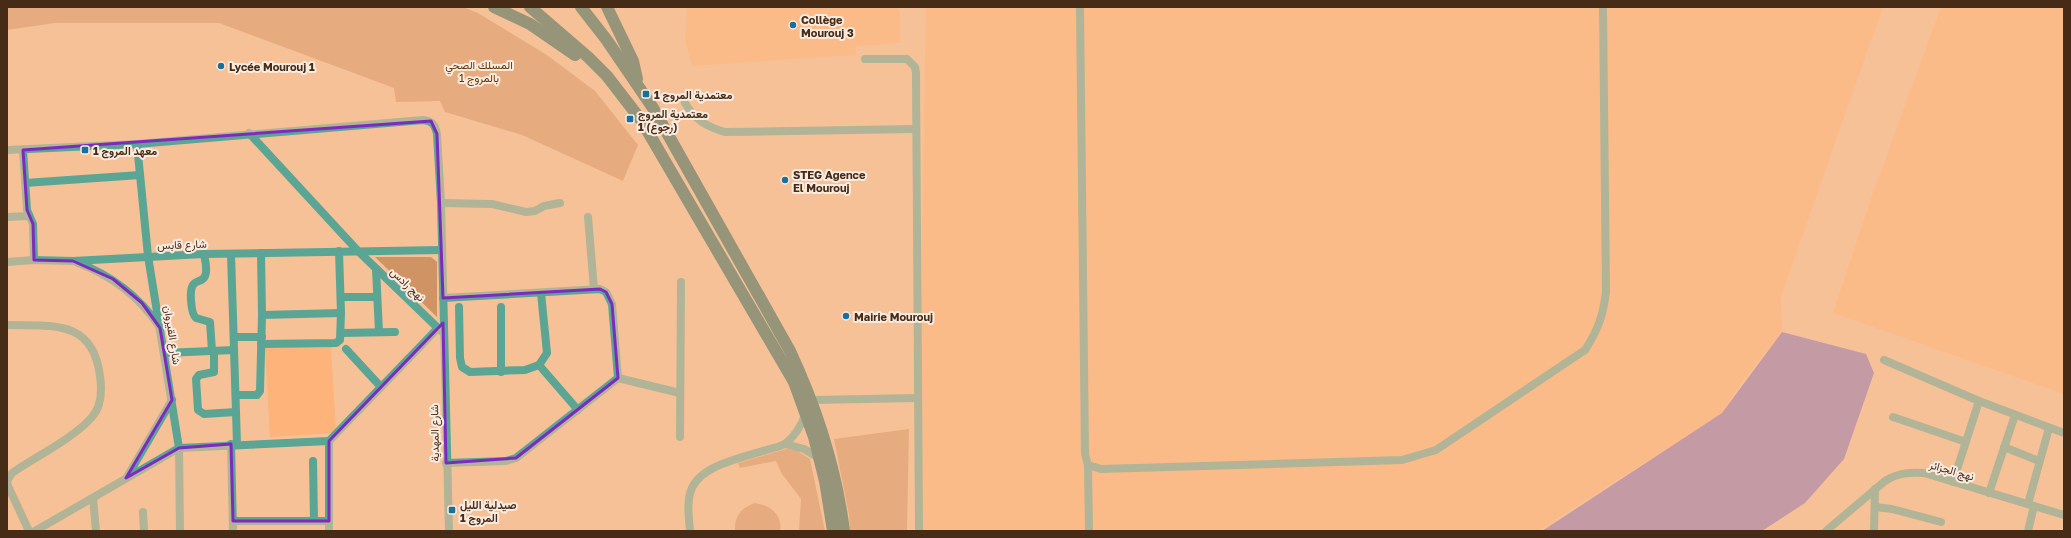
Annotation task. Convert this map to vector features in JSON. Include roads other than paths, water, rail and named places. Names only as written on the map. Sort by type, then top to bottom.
[{"type":"highway","points":[[494,7],[550,36],[621,93]]},
{"type":"highway","points":[[530,7],[588,57],[621,93],[641,120],[794,382],[806,413],[819,458],[831,512],[833,531]]},
{"type":"highway","points":[[581,7],[638,86],[698,185],[773,318],[812,400],[833,466],[844,531]]},
{"type":"highway","points":[[607,7],[632,61],[638,86]]},
{"type":"street","points":[[1080,7],[1085,438],[1088,465],[1089,531]]},
{"type":"street","points":[[1088,465],[1101,469],[1402,460],[1436,450],[1586,350],[1598,329],[1604,310],[1606,292],[1602,7]]},
{"type":"street","points":[[865,59],[901,58],[912,62],[916,73],[915,129],[919,531]]},
{"type":"street","points":[[685,103],[692,114],[701,122],[712,129],[725,132],[915,129]]},
{"type":"street","name":"شارع المهدية","points":[[7,150],[137,144],[249,133],[424,120],[431,121],[436,125],[441,203],[443,298],[441,331],[449,531]]},
{"type":"street","name":"نهج رادس","points":[[249,133],[358,251],[441,331]]},
{"type":"street","name":"شارع القيروان","points":[[137,144],[148,256],[179,448],[180,531]]},
{"type":"street","points":[[23,150],[29,216],[33,224],[34,260]]},
{"type":"street","points":[[25,183],[140,175]]},
{"type":"street","points":[[441,203],[492,204],[526,212],[536,211],[544,206],[560,203]]},
{"type":"street","points":[[906,212],[916,212]]},
{"type":"street","points":[[7,217],[29,216]]},
{"type":"street","points":[[588,217],[594,289]]},
{"type":"street","name":"شارع قابس","points":[[7,262],[34,260],[73,261],[204,254],[442,250]]},
{"type":"street","points":[[234,338],[336,343],[340,340],[342,333],[339,252]]},
{"type":"street","points":[[236,395],[256,395],[260,391],[262,340],[261,253]]},
{"type":"street","points":[[204,254],[206,274],[203,279],[194,283],[192,287],[192,311],[196,318],[210,322],[214,372],[199,375],[196,379],[198,410],[204,414],[236,412]]},
{"type":"street","points":[[232,254],[236,395],[233,531]]},
{"type":"street","points":[[73,261],[94,268],[113,279],[130,292],[142,303],[160,328]]},
{"type":"street","points":[[376,268],[379,332]]},
{"type":"street","points":[[680,437],[681,282]]},
{"type":"street","points":[[443,298],[600,289],[606,292],[611,298],[618,378]]},
{"type":"street","points":[[459,307],[460,358],[462,368],[470,372],[526,370],[539,365],[545,358],[548,348],[541,293]]},
{"type":"street","points":[[341,297],[378,297]]},
{"type":"street","points":[[501,307],[501,372]]},
{"type":"street","points":[[262,315],[341,313]]},
{"type":"street","points":[[7,325],[55,326],[78,333],[88,342],[95,354],[100,372],[101,395],[92,417],[61,441],[12,473],[9,477],[8,486],[30,531]]},
{"type":"street","points":[[329,531],[330,441],[381,387],[441,331]]},
{"type":"street","points":[[342,333],[395,332]]},
{"type":"street","points":[[346,349],[381,387]]},
{"type":"street","points":[[164,353],[234,350]]},
{"type":"street","points":[[1884,360],[1979,401],[2064,433]]},
{"type":"street","points":[[539,365],[578,410]]},
{"type":"street","points":[[618,378],[680,393]]},
{"type":"street","points":[[446,463],[506,462],[516,458],[618,378]]},
{"type":"street","points":[[812,400],[917,398]]},
{"type":"street","points":[[126,478],[172,400]]},
{"type":"street","points":[[1953,482],[1979,401]]},
{"type":"street","points":[[690,531],[689,498],[692,488],[698,480],[706,472],[728,462],[785,444],[798,430],[806,413]]},
{"type":"street","points":[[1989,492],[2015,415]]},
{"type":"street","points":[[1893,417],[1966,442]]},
{"type":"street","points":[[2028,531],[2039,460],[2049,428]]},
{"type":"street","points":[[35,531],[179,448],[234,444],[330,441]]},
{"type":"street","points":[[785,444],[804,449],[819,458]]},
{"type":"street","points":[[2004,447],[2039,460]]},
{"type":"street","points":[[313,461],[314,521]]},
{"type":"street","name":"نهج الجزائر","points":[[1826,531],[1875,489],[1895,475],[1903,473],[1924,473],[2064,514]]},
{"type":"street","points":[[1874,531],[1875,489]]},
{"type":"street","points":[[93,498],[96,531]]},
{"type":"street","points":[[1875,507],[1892,509],[1940,522]]},
{"type":"street","points":[[143,512],[144,531]]},
{"type":"street","points":[[233,521],[329,521]]},
{"type":"place","name":"Collège Mourouj 3","points":[[793,25]]},
{"type":"place","name":"Lycée Mourouj 1","points":[[221,66]]},
{"type":"place","name":"معتمدية المروج 1","points":[[646,94]]},
{"type":"place","name":"معتمدية المروج 1 (رجوع)","points":[[630,119]]},
{"type":"place","name":"معهد المروج 1","points":[[85,150]]},
{"type":"place","name":"STEG Agence El Mourouj","points":[[785,180]]},
{"type":"place","name":"Mairie Mourouj","points":[[846,316]]},
{"type":"place","name":"صيدلية الليل المروج 1","points":[[452,510]]},
{"type":"park label","name":"المسلك الصحي بالمروج 1","points":[[479,70]]}]
